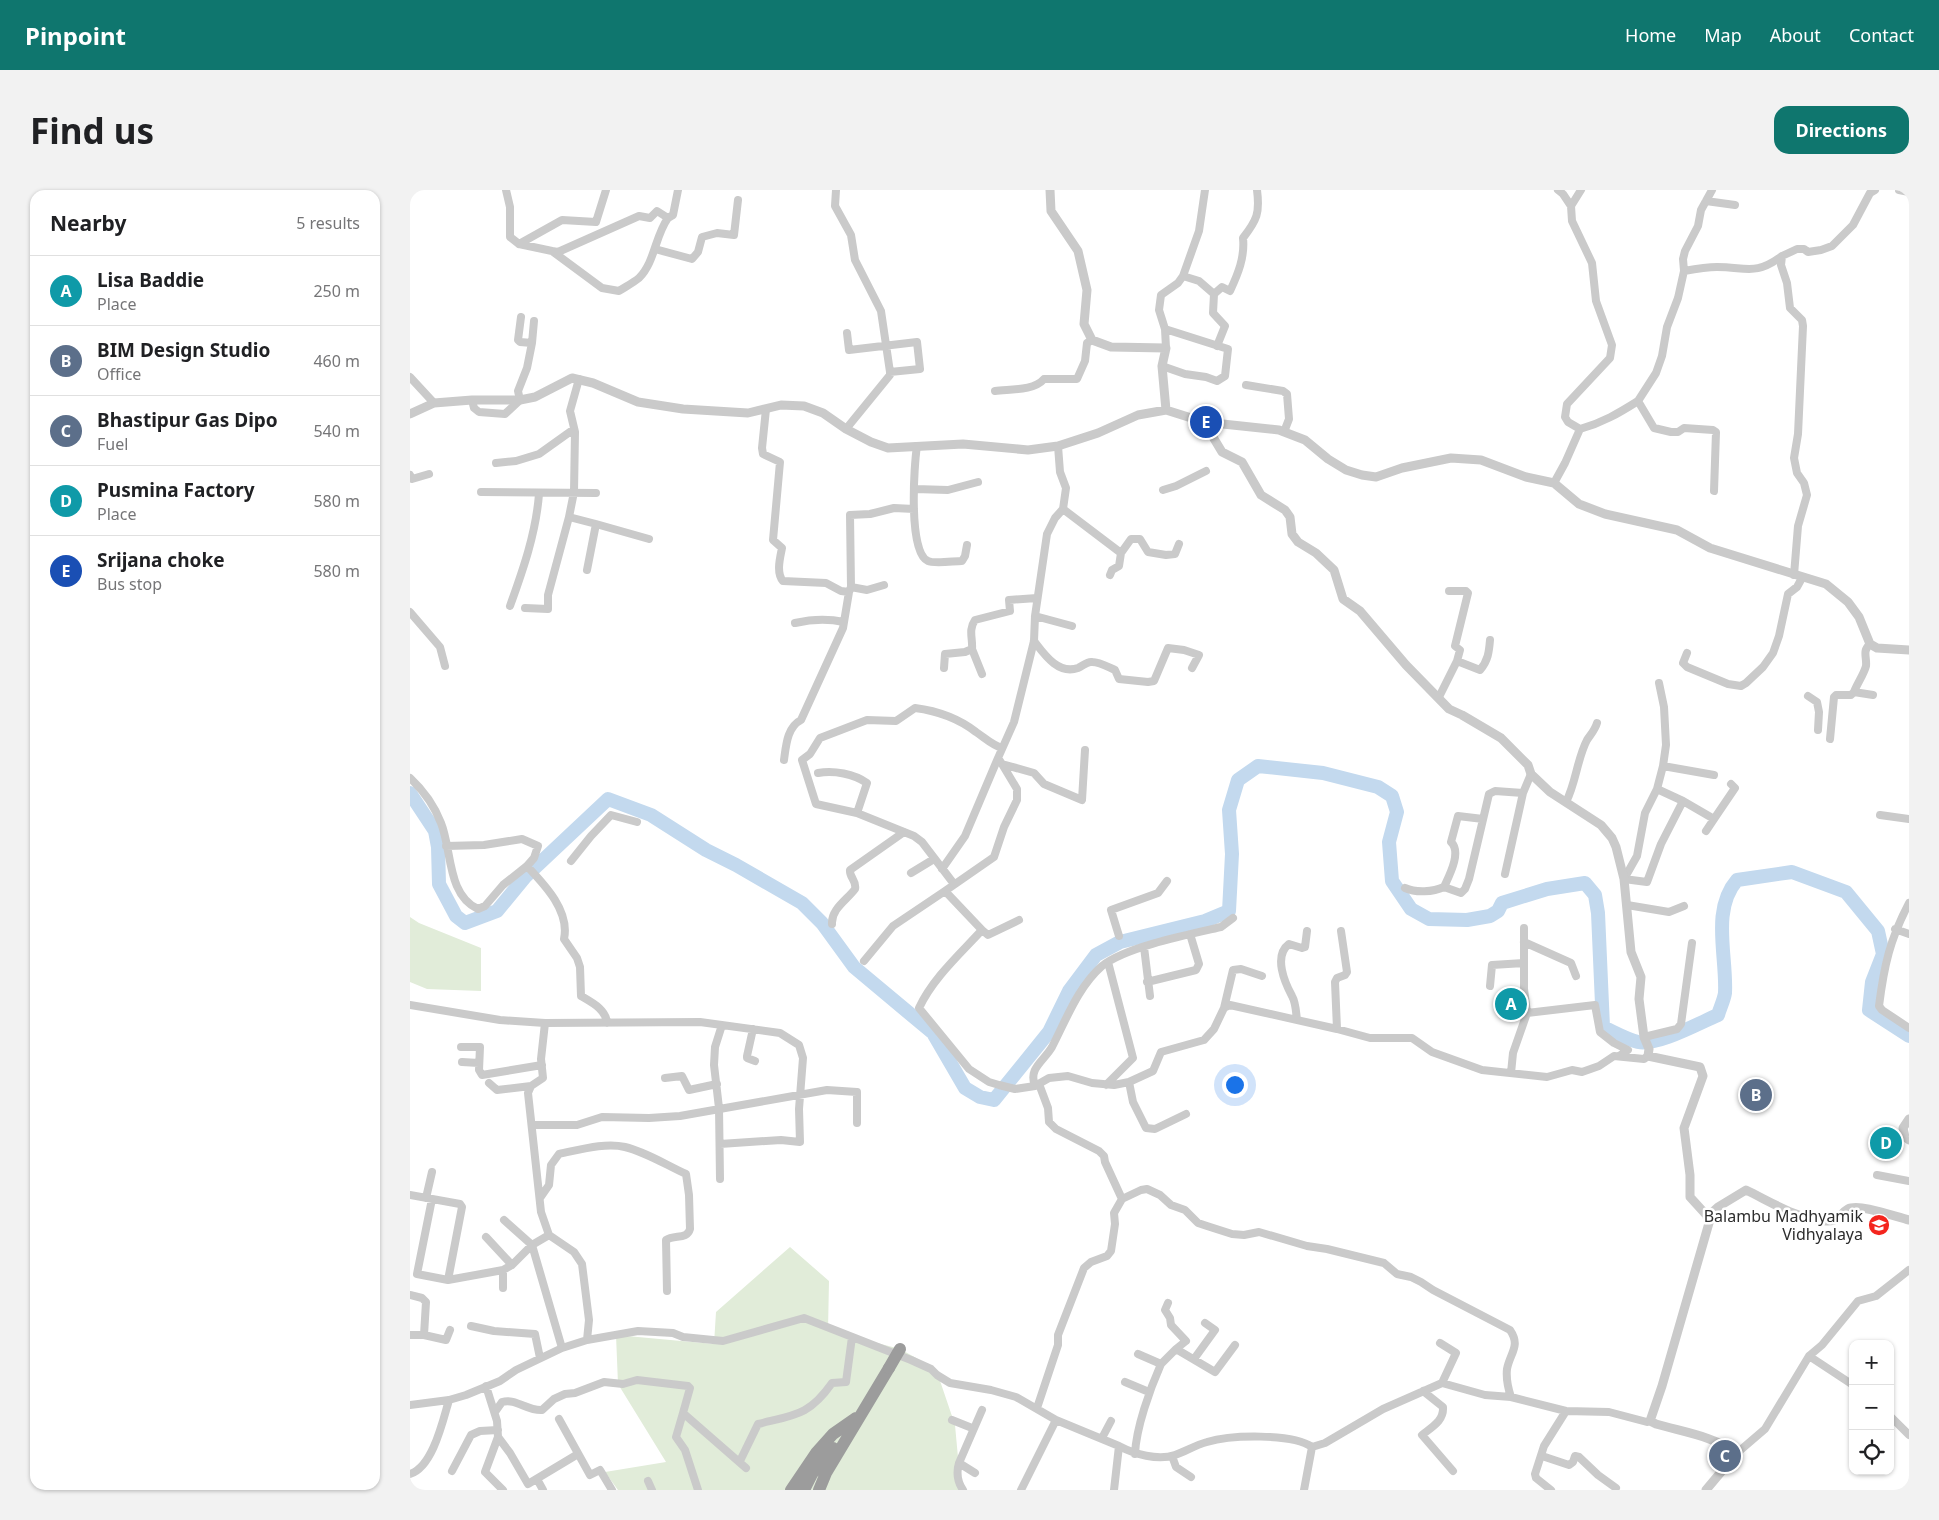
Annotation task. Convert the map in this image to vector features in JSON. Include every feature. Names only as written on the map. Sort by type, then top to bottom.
[{"type":"highway","points":[[819,1490],[826,1473],[858,1417],[900,1349]]},
{"type":"highway","points":[[791,1490],[816,1453],[833,1434],[858,1417]]},
{"type":"highway","points":[[804,1490],[812,1474],[858,1417]]},
{"type":"street","points":[[506,190],[510,207],[510,237],[519,244],[552,251],[558,252],[639,216],[650,218],[657,211],[668,218]]},
{"type":"street","points":[[519,244],[562,220],[596,222],[606,190]]},
{"type":"street","points":[[552,251],[602,288],[618,291],[638,278],[655,249],[658,236],[668,218],[673,215],[678,190]]},
{"type":"street","points":[[836,190],[835,206],[850,235],[855,260],[881,311],[890,372],[846,429]]},
{"type":"street","points":[[1050,190],[1051,212],[1078,252],[1087,290],[1084,324],[1092,340],[1111,347],[1166,348]]},
{"type":"street","points":[[1166,410],[1162,366],[1166,348],[1166,328],[1159,310],[1161,295],[1178,283],[1183,276],[1199,232],[1205,190]]},
{"type":"street","points":[[1217,346],[1225,326],[1213,313],[1214,294],[1222,287],[1230,291],[1237,277],[1244,248],[1243,238],[1258,214],[1257,190]]},
{"type":"street","points":[[1558,190],[1571,206],[1572,220],[1592,263],[1596,302],[1612,345],[1610,358],[1567,404],[1565,417],[1568,422],[1580,429],[1615,416],[1638,401],[1656,373],[1662,356],[1667,326],[1678,298],[1684,271],[1683,259],[1685,251],[1698,226],[1701,210],[1712,190]]},
{"type":"street","points":[[1571,206],[1581,190]]},
{"type":"street","points":[[1684,271],[1716,266],[1754,269],[1767,266],[1797,249],[1804,249],[1808,252],[1832,246],[1853,225],[1873,192],[1861,190]]},
{"type":"street","points":[[1899,190],[1909,192]]},
{"type":"street","points":[[655,249],[692,259],[698,252],[702,237],[717,234],[734,236],[738,200]]},
{"type":"street","points":[[1706,201],[1735,205]]},
{"type":"street","points":[[1687,653],[1684,663],[1687,667],[1728,684],[1741,686],[1746,683],[1763,667],[1773,653],[1779,636],[1788,594],[1797,587],[1798,526],[1807,495],[1804,483],[1796,473],[1794,458],[1798,434],[1803,326],[1802,320],[1790,308],[1787,283],[1781,265],[1782,256]]},
{"type":"street","points":[[1183,276],[1199,281],[1214,294]]},
{"type":"street","points":[[521,317],[518,340],[520,342],[532,343]]},
{"type":"street","points":[[520,400],[518,391],[529,363],[534,321]]},
{"type":"street","points":[[1162,366],[1217,382],[1225,376],[1228,349],[1166,328]]},
{"type":"street","points":[[847,333],[849,350],[917,342],[920,369],[890,372]]},
{"type":"street","points":[[995,391],[1029,387],[1039,384],[1044,379],[1077,379],[1085,361],[1087,343],[1092,340]]},
{"type":"street","points":[[410,377],[434,403]]},
{"type":"street","points":[[410,414],[434,403],[472,400],[520,400],[535,397],[572,378],[638,402],[683,409],[748,413],[787,405],[804,406],[823,413],[846,429],[871,442],[888,448],[963,444],[1028,450],[1058,446],[1138,415],[1166,410],[1204,422],[1279,430],[1305,440],[1346,470],[1362,475],[1376,477],[1410,466],[1451,458],[1481,460],[1526,477],[1554,484],[1579,504],[1605,514],[1677,530],[1710,548],[1826,584],[1848,602],[1859,617],[1870,644],[1877,648],[1909,650]]},
{"type":"street","points":[[524,608],[548,609],[548,595],[574,492],[574,429],[570,411],[579,379]]},
{"type":"street","points":[[1246,385],[1282,391],[1287,394],[1289,419],[1284,432]]},
{"type":"street","points":[[472,400],[474,408],[479,412],[505,414],[520,400]]},
{"type":"street","points":[[1638,401],[1654,428],[1671,432],[1678,432],[1684,428],[1714,430],[1716,432],[1714,491]]},
{"type":"street","points":[[766,409],[763,454],[780,462],[772,540],[782,548],[779,577],[783,581],[826,582],[841,591],[867,590],[884,585]]},
{"type":"street","points":[[1204,422],[1222,452],[1242,462],[1261,495],[1285,510],[1290,517],[1292,534],[1298,542],[1316,553],[1334,570],[1343,599],[1360,612],[1406,665],[1439,697],[1448,709],[1501,738],[1528,765],[1531,774],[1550,792],[1601,826],[1612,838],[1624,879],[1631,952],[1641,978],[1639,999],[1644,1038],[1648,1052],[1644,1059],[1614,1056]]},
{"type":"street","points":[[496,463],[516,461],[539,454],[574,429]]},
{"type":"street","points":[[1554,484],[1580,429]]},
{"type":"street","points":[[917,446],[913,472],[914,509],[917,544],[922,556],[928,561],[962,561],[967,545]]},
{"type":"street","points":[[942,869],[965,836],[1000,761],[1002,748],[1014,722],[1034,641],[1035,616],[1047,534],[1055,518],[1063,509],[1066,488],[1060,472],[1058,446]]},
{"type":"street","points":[[1163,490],[1176,486],[1206,471]]},
{"type":"street","points":[[410,475],[412,479],[429,474]]},
{"type":"street","points":[[914,489],[948,490],[978,482]]},
{"type":"street","points":[[481,492],[596,493]]},
{"type":"street","points":[[510,606],[528,552],[539,494]]},
{"type":"street","points":[[784,760],[789,733],[796,722],[801,720],[843,628],[850,590],[850,515],[870,514],[894,508],[914,509]]},
{"type":"street","points":[[1063,509],[1121,553]]},
{"type":"street","points":[[569,517],[649,539]]},
{"type":"street","points":[[587,570],[596,524]]},
{"type":"street","points":[[1110,576],[1112,570],[1119,566],[1121,553],[1131,538],[1140,539],[1148,552],[1166,555],[1175,554],[1179,544]]},
{"type":"street","points":[[1439,697],[1457,661],[1460,650],[1455,646],[1468,593],[1449,591]]},
{"type":"street","points":[[982,674],[972,649],[970,634],[974,620],[1010,611],[1009,600],[1038,598]]},
{"type":"street","points":[[410,612],[440,647],[445,666]]},
{"type":"street","points":[[1035,616],[1072,626]]},
{"type":"street","points":[[795,623],[821,619],[844,622]]},
{"type":"street","points":[[1457,661],[1480,670],[1489,656],[1490,640]]},
{"type":"street","points":[[1034,641],[1050,661],[1062,668],[1077,668],[1090,661],[1115,670],[1120,680],[1154,681],[1168,648],[1184,650],[1199,655],[1192,668]]},
{"type":"street","points":[[1830,739],[1834,697],[1836,695],[1851,695],[1854,692],[1866,666],[1864,654],[1870,644]]},
{"type":"street","points":[[944,668],[945,654],[965,652],[972,649]]},
{"type":"street","points":[[1624,879],[1637,856],[1645,813],[1657,790],[1663,766],[1664,707],[1658,684]]},
{"type":"street","points":[[1854,692],[1872,696]]},
{"type":"street","points":[[1808,696],[1817,702],[1819,712],[1818,730]]},
{"type":"street","points":[[954,884],[922,842],[904,832],[858,813],[814,802],[813,791],[802,760],[810,754],[820,738],[867,720],[896,721],[915,708],[951,716],[985,740],[1002,748]]},
{"type":"street","points":[[1819,712],[1832,716]]},
{"type":"street","points":[[1566,802],[1572,790],[1588,740],[1594,733],[1597,723]]},
{"type":"street","points":[[1000,761],[1034,773],[1044,784],[1082,800],[1085,750]]},
{"type":"street","points":[[864,961],[893,926],[994,857],[1004,827],[1017,800],[1017,789],[1000,761]]},
{"type":"street","points":[[1663,766],[1714,775]]},
{"type":"street","points":[[818,773],[838,772],[867,784],[858,813]]},
{"type":"street","points":[[1505,874],[1523,793],[1531,774]]},
{"type":"street","points":[[410,778],[426,793],[442,824],[446,846],[460,894],[470,905],[478,909],[485,906],[503,884],[527,866],[534,858],[538,846],[522,839],[484,845],[446,846]]},
{"type":"street","points":[[1706,831],[1735,788],[1731,784]]},
{"type":"street","points":[[1657,790],[1683,801],[1714,819]]},
{"type":"street","points":[[1444,887],[1461,893],[1465,889],[1489,794],[1495,791],[1523,793]]},
{"type":"street","points":[[1624,879],[1647,882],[1661,844],[1683,801]]},
{"type":"street","points":[[571,861],[611,815],[637,822]]},
{"type":"street","points":[[1880,815],[1909,819]]},
{"type":"street","points":[[1405,888],[1412,891],[1439,890],[1444,887],[1456,851],[1455,846],[1451,842],[1458,816],[1483,819]]},
{"type":"street","points":[[832,924],[834,911],[855,889],[850,870],[904,832]]},
{"type":"street","points":[[911,873],[934,859]]},
{"type":"street","points":[[527,866],[554,897],[566,928],[564,939],[580,967],[581,996],[599,1007],[607,1019],[607,1023]]},
{"type":"street","points":[[1119,936],[1111,910],[1158,893],[1167,881]]},
{"type":"street","points":[[945,891],[988,935],[1019,920]]},
{"type":"street","points":[[1909,903],[1895,929],[1887,959],[1879,1006],[1909,1028]]},
{"type":"street","points":[[1627,905],[1670,912],[1684,906]]},
{"type":"street","points":[[1122,1199],[1104,1156],[1099,1151],[1056,1129],[1048,1122],[1046,1102],[1032,1078],[1034,1071],[1049,1052],[1081,993],[1101,967],[1121,955],[1190,934],[1221,927],[1233,918]]},
{"type":"street","points":[[1511,1073],[1514,1052],[1528,1013],[1524,989],[1524,928]]},
{"type":"street","points":[[1895,929],[1909,934]]},
{"type":"street","points":[[982,930],[939,976],[925,995],[919,1008],[969,1069],[989,1082],[1014,1089],[1037,1085],[1049,1078],[1068,1076],[1106,1085],[1129,1082],[1153,1070],[1161,1052],[1204,1040],[1214,1029],[1224,1008],[1233,970],[1241,969],[1262,976]]},
{"type":"street","points":[[1297,1020],[1293,997],[1288,991],[1282,973],[1282,955],[1285,947],[1289,944],[1302,948],[1305,947],[1307,931]]},
{"type":"street","points":[[1337,1028],[1335,982],[1336,978],[1346,975],[1347,972],[1341,931]]},
{"type":"street","points":[[1148,982],[1196,970],[1198,964],[1190,934]]},
{"type":"street","points":[[1524,942],[1571,962],[1576,976]]},
{"type":"street","points":[[1644,1038],[1677,1029],[1681,1024],[1692,942]]},
{"type":"street","points":[[1144,947],[1150,996]]},
{"type":"street","points":[[1106,1085],[1133,1058],[1108,962]]},
{"type":"street","points":[[1490,986],[1492,965],[1524,963]]},
{"type":"street","points":[[410,1005],[500,1020],[545,1023],[690,1022],[722,1025],[780,1033],[799,1045],[803,1058],[800,1095],[800,1142],[781,1140],[720,1144]]},
{"type":"street","points":[[1224,1008],[1235,1005],[1337,1028],[1370,1038],[1412,1038],[1432,1052],[1476,1069],[1547,1077],[1572,1070],[1582,1072],[1599,1066],[1614,1056],[1620,1056],[1628,1050],[1614,1043],[1600,1032],[1595,1005],[1528,1013]]},
{"type":"street","points":[[489,1083],[497,1090],[530,1086],[543,1078],[545,1023]]},
{"type":"street","points":[[720,1179],[719,1108],[714,1065],[715,1047],[722,1025]]},
{"type":"street","points":[[753,1029],[747,1058],[754,1061]]},
{"type":"street","points":[[461,1047],[480,1047],[479,1070],[482,1075],[542,1065]]},
{"type":"street","points":[[1648,1052],[1700,1067],[1702,1071],[1703,1076],[1685,1123],[1684,1134],[1690,1174],[1690,1197],[1710,1219],[1701,1255],[1692,1279],[1662,1386],[1650,1421]]},
{"type":"street","points":[[462,1062],[479,1063]]},
{"type":"street","points":[[664,1078],[682,1076],[689,1090],[717,1084]]},
{"type":"street","points":[[1129,1082],[1133,1102],[1146,1128],[1155,1129],[1186,1114]]},
{"type":"street","points":[[530,1086],[528,1093],[529,1110],[533,1125],[541,1212],[549,1235],[574,1252],[582,1264],[588,1320],[587,1340]]},
{"type":"street","points":[[533,1125],[577,1125],[602,1117],[649,1118],[680,1116],[827,1090],[857,1092],[857,1123]]},
{"type":"street","points":[[1909,1119],[1903,1128],[1905,1137],[1909,1140]]},
{"type":"street","points":[[540,1198],[549,1186],[551,1165],[559,1154],[581,1149],[623,1146],[652,1157],[686,1174],[690,1229],[689,1234],[685,1236],[666,1240],[666,1291]]},
{"type":"street","points":[[432,1172],[429,1198],[414,1273],[448,1280],[503,1270],[512,1265],[532,1244],[549,1235]]},
{"type":"street","points":[[1877,1175],[1909,1181]]},
{"type":"street","points":[[1037,1408],[1058,1345],[1058,1336],[1084,1268],[1091,1262],[1107,1256],[1111,1251],[1115,1224],[1114,1213],[1122,1199],[1147,1189],[1160,1195],[1170,1206],[1184,1210],[1198,1223],[1232,1234],[1244,1235],[1259,1232],[1307,1246],[1384,1263],[1397,1274],[1411,1277],[1510,1330],[1514,1336],[1515,1349],[1507,1368],[1510,1397]]},
{"type":"street","points":[[1707,1217],[1718,1207],[1746,1190],[1798,1216],[1827,1221],[1839,1219],[1847,1209],[1857,1207],[1909,1220]]},
{"type":"street","points":[[410,1195],[460,1204],[462,1207],[448,1280]]},
{"type":"street","points":[[504,1220],[532,1244],[562,1348]]},
{"type":"street","points":[[486,1237],[512,1265]]},
{"type":"street","points":[[503,1270],[504,1288]]},
{"type":"street","points":[[1706,1490],[1737,1453],[1765,1429],[1809,1356],[1822,1345],[1858,1301],[1876,1296],[1909,1270]]},
{"type":"street","points":[[410,1296],[422,1298],[426,1302],[424,1336]]},
{"type":"street","points":[[1135,1454],[1136,1442],[1149,1392],[1161,1364],[1186,1341],[1171,1325],[1170,1318],[1165,1310],[1168,1303]]},
{"type":"street","points":[[410,1405],[449,1400],[466,1395],[500,1382],[516,1370],[562,1348],[587,1340],[638,1331],[673,1333],[683,1337],[723,1341],[804,1318],[904,1356],[931,1369],[950,1383],[991,1390],[1016,1397],[1056,1420],[1102,1438],[1135,1454],[1172,1456],[1208,1442],[1275,1437],[1304,1442],[1312,1448]]},
{"type":"street","points":[[1194,1359],[1215,1330],[1205,1323]]},
{"type":"street","points":[[471,1326],[535,1334],[540,1358]]},
{"type":"street","points":[[410,1334],[446,1340],[450,1330]]},
{"type":"street","points":[[740,1461],[758,1424],[801,1413],[821,1398],[832,1383],[846,1382],[852,1337]]},
{"type":"street","points":[[1440,1343],[1456,1353],[1442,1383]]},
{"type":"street","points":[[1176,1349],[1215,1372],[1235,1345]]},
{"type":"street","points":[[1138,1354],[1161,1364]]},
{"type":"street","points":[[1809,1356],[1849,1381]]},
{"type":"street","points":[[495,1412],[502,1402],[508,1400],[531,1410],[542,1410],[565,1394],[575,1393],[604,1382],[623,1384],[637,1380],[688,1386],[690,1388],[676,1436],[686,1450],[698,1490]]},
{"type":"street","points":[[1125,1382],[1149,1392]]},
{"type":"street","points":[[1312,1448],[1325,1443],[1383,1409],[1442,1383],[1485,1395],[1510,1397],[1566,1411],[1609,1412],[1646,1422],[1650,1421],[1724,1444],[1737,1453]]},
{"type":"street","points":[[486,1386],[495,1412],[498,1434],[528,1484],[578,1454]]},
{"type":"street","points":[[1423,1391],[1443,1407],[1444,1414],[1440,1420],[1422,1435],[1453,1471]]},
{"type":"street","points":[[410,1474],[422,1467],[435,1443],[449,1400]]},
{"type":"street","points":[[964,1490],[959,1484],[956,1471],[972,1428],[982,1410]]},
{"type":"street","points":[[1552,1490],[1536,1478],[1535,1474],[1544,1446],[1566,1411]]},
{"type":"street","points":[[683,1413],[746,1468]]},
{"type":"street","points":[[559,1419],[590,1475],[600,1470],[612,1490]]},
{"type":"street","points":[[952,1420],[972,1428]]},
{"type":"street","points":[[1021,1490],[1056,1420]]},
{"type":"street","points":[[1894,1420],[1909,1435]]},
{"type":"street","points":[[1102,1438],[1111,1421]]},
{"type":"street","points":[[452,1470],[471,1435],[480,1431],[498,1434]]},
{"type":"street","points":[[498,1434],[485,1472],[504,1490]]},
{"type":"street","points":[[1114,1490],[1119,1446]]},
{"type":"street","points":[[1304,1490],[1312,1448]]},
{"type":"street","points":[[1172,1456],[1176,1468],[1190,1477]]},
{"type":"street","points":[[1542,1456],[1569,1465],[1573,1462],[1575,1456],[1579,1457],[1598,1475],[1616,1488]]},
{"type":"street","points":[[959,1463],[974,1473]]},
{"type":"street","points":[[537,1479],[543,1490]]},
{"type":"street","points":[[648,1481],[652,1490]]},
{"type":"green space","points":[[410,917],[419,923],[481,948],[481,991],[427,989],[410,982]]},
{"type":"green space","points":[[790,1247],[829,1281],[828,1330],[900,1349],[936,1369],[955,1425],[961,1490],[618,1490],[605,1472],[666,1462],[618,1384],[616,1335],[714,1344],[716,1312]]},
{"type":"waterway","points":[[410,793],[435,831],[438,847],[439,884],[456,916],[465,923],[497,911],[525,877],[608,799],[651,815],[706,850],[802,903],[822,923],[854,967],[933,1033],[965,1088],[980,1097],[994,1100],[1049,1032],[1069,991],[1096,955],[1120,942],[1205,921],[1229,911],[1232,854],[1229,810],[1238,780],[1258,766],[1323,773],[1378,787],[1392,796],[1397,812],[1389,842],[1392,881],[1411,909],[1429,919],[1467,920],[1490,916],[1498,911],[1502,903],[1547,889],[1585,883],[1595,895],[1598,913],[1603,1027],[1625,1037],[1638,1042],[1656,1041],[1718,1015],[1725,993],[1722,919],[1724,905],[1729,892],[1737,880],[1792,872],[1846,892],[1878,931],[1883,954],[1872,982],[1869,1010],[1909,1036]]},
{"type":"place","name":"Srijana choke","points":[[1206,422]]},
{"type":"place","name":"Lisa Baddie","points":[[1511,1004]]},
{"type":"place","name":"BIM Design Studio","points":[[1756,1095]]},
{"type":"place","name":"Pusmina Factory","points":[[1886,1143]]},
{"type":"place","name":"Balambu Madhyamik Vidhyalaya","points":[[1879,1225]]},
{"type":"place","name":"Bhastipur Gas Dipo","points":[[1725,1456]]}]
